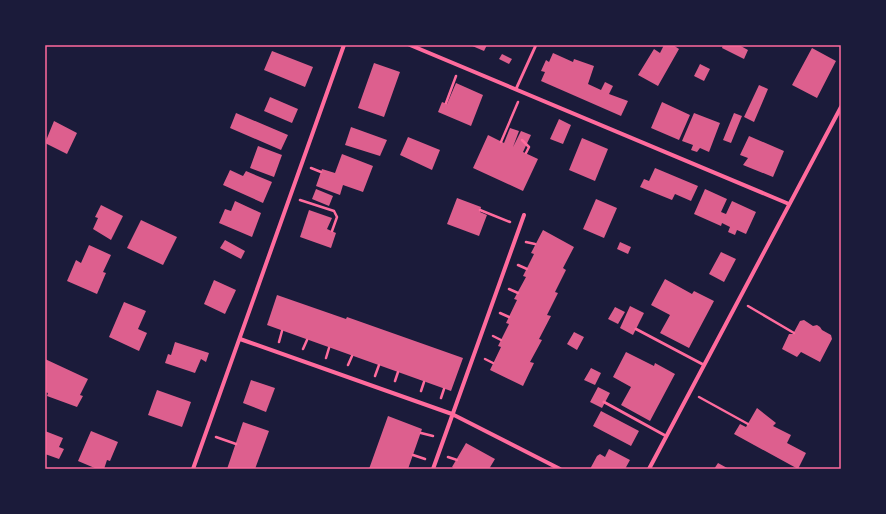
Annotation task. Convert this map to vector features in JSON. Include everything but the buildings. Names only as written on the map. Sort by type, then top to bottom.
[{"type":"street","points":[[193,469],[344,45]]},
{"type":"street","points":[[410,45],[789,204]]},
{"type":"street","points":[[649,469],[841,107]]},
{"type":"street","points":[[433,469],[524,215]]},
{"type":"street","points":[[240,339],[452,414],[560,469]]},
{"type":"lane","points":[[516,89],[536,45]]},
{"type":"lane","points":[[636,328],[704,365]]},
{"type":"lane","points":[[604,402],[666,436]]},
{"type":"path","points":[[446,103],[457,74]]},
{"type":"path","points":[[501,142],[519,101]]},
{"type":"path","points":[[522,140],[529,147],[526,153]]},
{"type":"path","points":[[314,170],[321,172]]},
{"type":"path","points":[[303,201],[334,212],[337,217],[332,231]]},
{"type":"path","points":[[480,210],[520,226]]},
{"type":"path","points":[[738,300],[794,333]]},
{"type":"path","points":[[279,344],[282,331]]},
{"type":"path","points":[[302,353],[307,340]]},
{"type":"path","points":[[325,361],[329,348]]},
{"type":"path","points":[[347,369],[352,356]]},
{"type":"path","points":[[374,378],[379,365]]},
{"type":"path","points":[[393,385],[398,372]]},
{"type":"path","points":[[420,394],[424,382]]},
{"type":"path","points":[[440,402],[444,389]]},
{"type":"path","points":[[690,392],[748,424]]},
{"type":"path","points":[[221,438],[236,444]]}]
